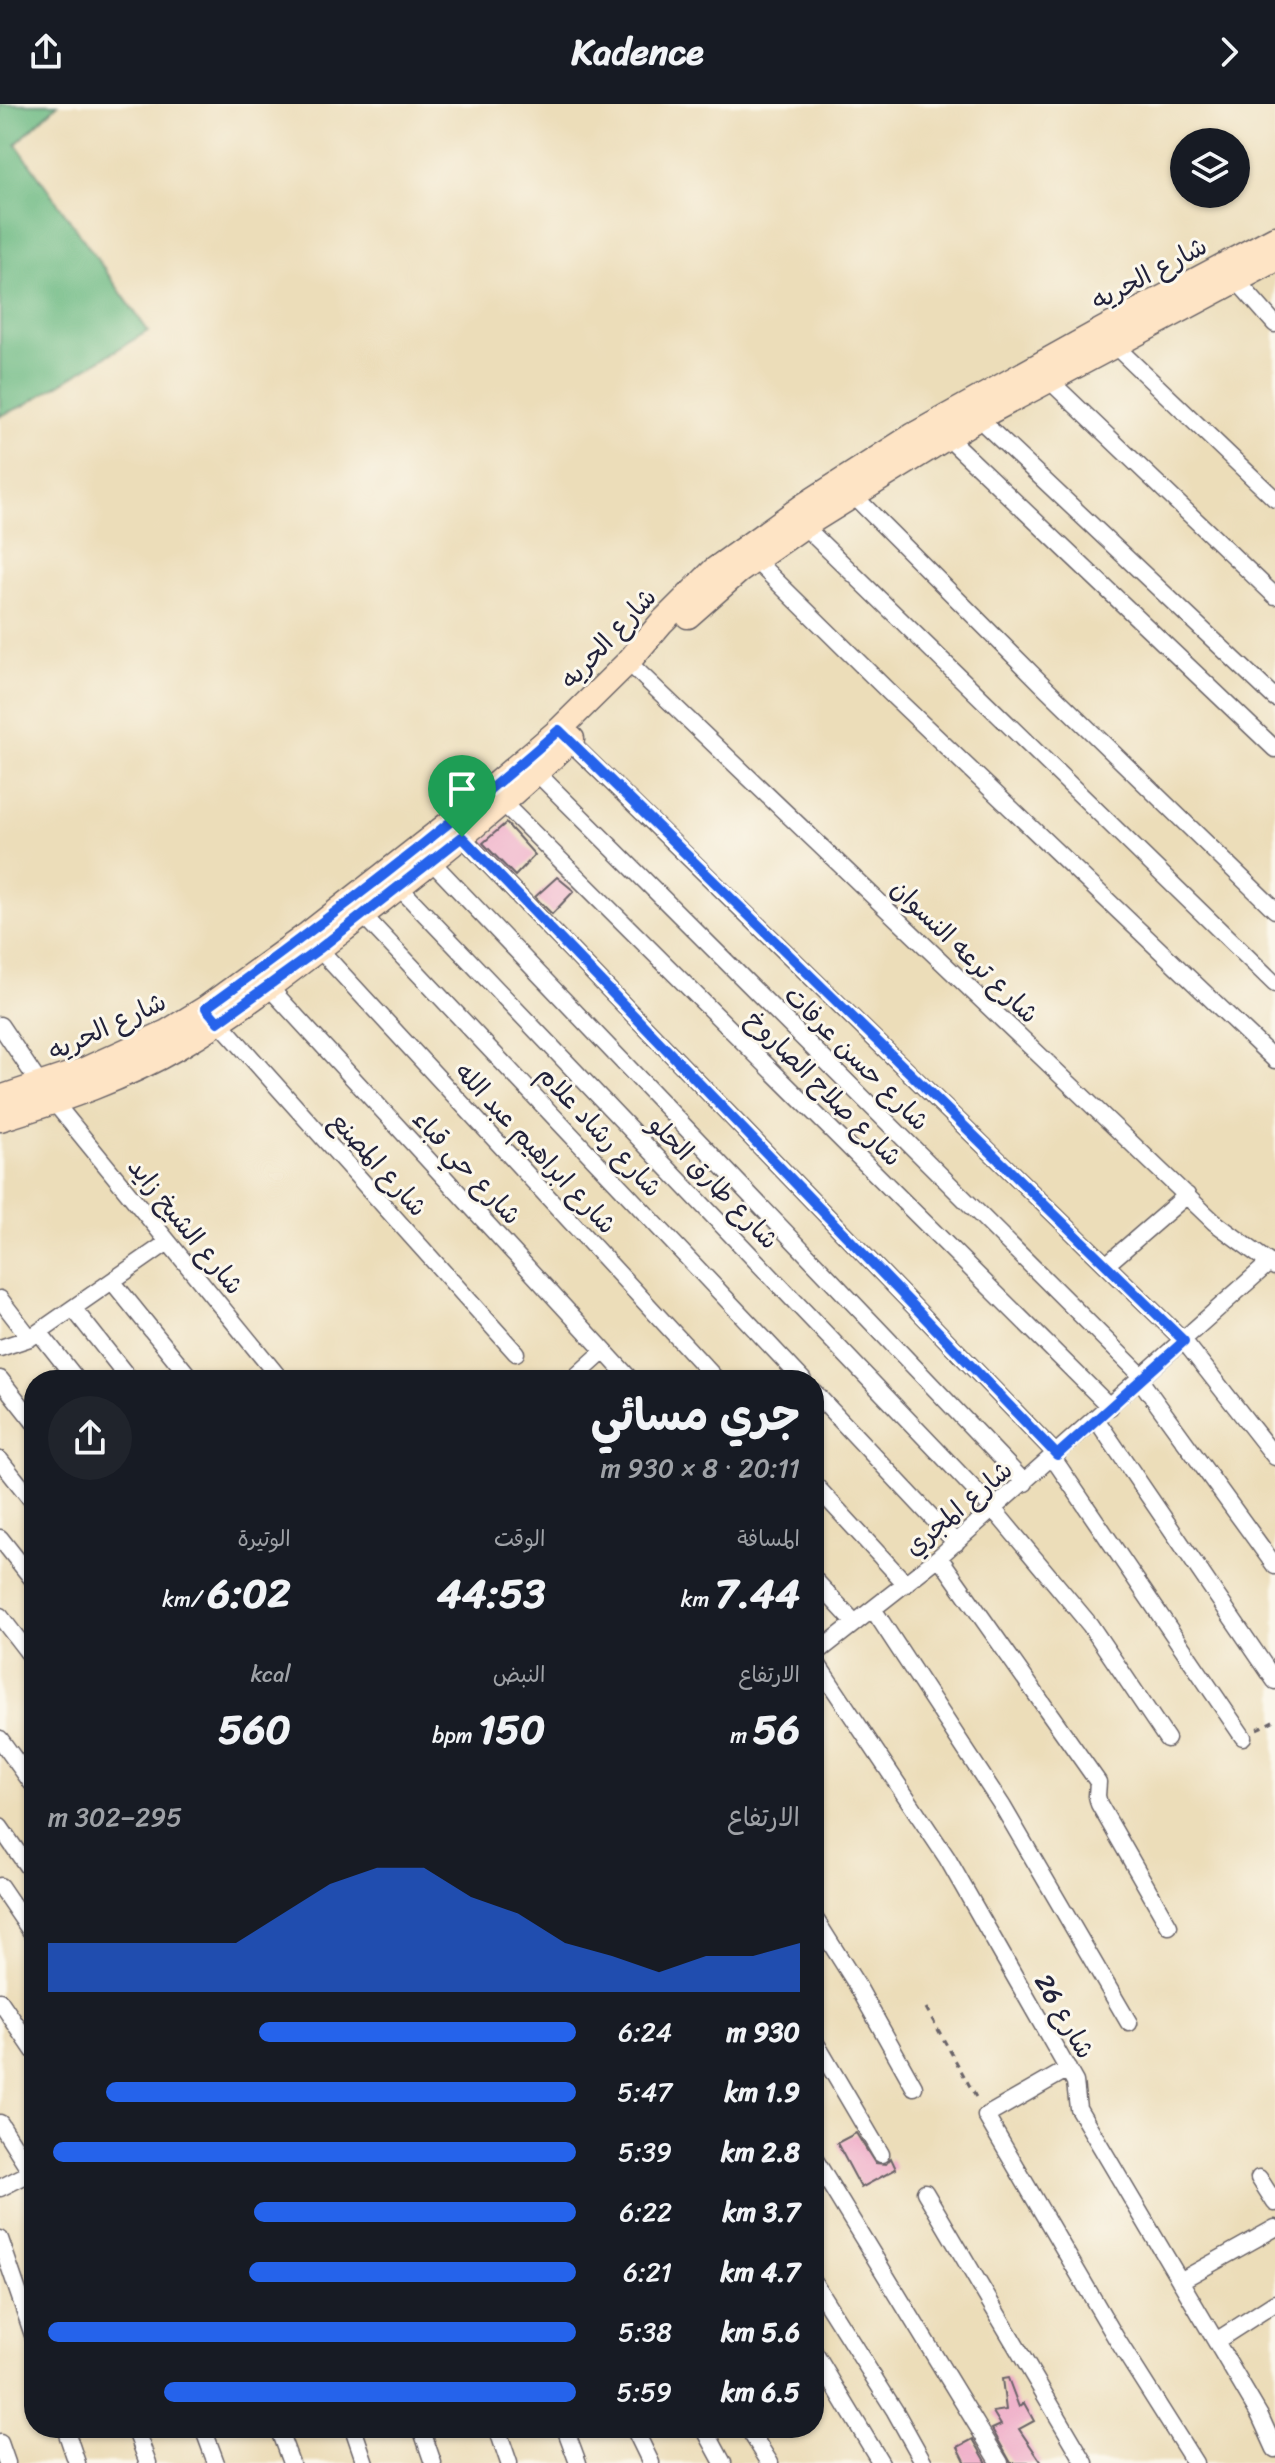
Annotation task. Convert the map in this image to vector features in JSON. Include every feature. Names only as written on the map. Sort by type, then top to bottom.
[{"type":"main road","name":"شارع الحريه","points":[[212,1015],[451,822],[564,736],[704,601],[755,560],[978,418],[1113,344],[1275,238]]},
{"type":"main road","name":"شارع الحريه","points":[[634,668],[661,623],[714,570],[806,504],[924,429],[1204,286],[1237,281],[1275,260]]},
{"type":"main road","name":"شارع الحريه","points":[[0,1119],[126,1052],[212,1015],[268,986],[503,803],[537,773],[564,736]]},
{"type":"main road","name":"شارع الحريه","points":[[0,1098],[48,1094]]},
{"type":"street","points":[[1237,281],[1275,324]]},
{"type":"street","points":[[1113,344],[1275,499]]},
{"type":"street","points":[[1048,379],[1275,596]]},
{"type":"street","points":[[978,418],[1275,698]]},
{"type":"street","points":[[947,437],[1275,749]]},
{"type":"street","points":[[853,495],[1275,910]]},
{"type":"street","points":[[804,526],[1275,984]]},
{"type":"street","points":[[755,560],[1275,1060]]},
{"type":"street","name":"شارع ترعه النسوان","points":[[634,668],[1214,1222],[1272,1265]]},
{"type":"street","points":[[564,736],[1184,1341],[1275,1457]]},
{"type":"street","name":"شارع حسن عرفات","points":[[537,773],[1142,1378],[1275,1566]]},
{"type":"street","name":"شارع صلاح الصاروخ","points":[[503,803],[1110,1407]]},
{"type":"street","points":[[462,837],[1055,1456],[1243,1737]]},
{"type":"street","points":[[431,861],[1025,1483]]},
{"type":"street","name":"شارع طارق الحلو","points":[[399,887],[994,1510],[1090,1625],[1167,1739]]},
{"type":"street","name":"شارع رشاد علام","points":[[363,915],[794,1370]]},
{"type":"street","name":"شارع ابراهيم عبد الله","points":[[319,949],[708,1370]]},
{"type":"street","name":"شارع حي قباء","points":[[268,986],[622,1370]]},
{"type":"street","name":"شارع المصنع","points":[[212,1015],[516,1353]]},
{"type":"street","name":"شارع الشيخ زايد","points":[[0,1025],[48,1094],[273,1370]]},
{"type":"street","points":[[1106,1265],[1187,1195]]},
{"type":"street","points":[[0,1348],[34,1335],[168,1242]]},
{"type":"street","name":"شارع المجري","points":[[824,1649],[956,1543],[1272,1265]]},
{"type":"street","points":[[112,1281],[184,1370]]},
{"type":"street","points":[[0,1299],[67,1370]]},
{"type":"street","points":[[73,1308],[122,1370]]},
{"type":"street","points":[[583,1370],[604,1351]]},
{"type":"street","points":[[0,1379],[24,1409]]},
{"type":"street","points":[[824,1403],[956,1543]]},
{"type":"street","points":[[1096,1419],[1275,1681]]},
{"type":"street","points":[[0,1460],[24,1490]]},
{"type":"street","points":[[824,1495],[906,1584]]},
{"type":"street","points":[[0,1538],[24,1568]]},
{"type":"street","points":[[939,1557],[1053,1714],[1098,1782],[1099,1804],[1169,1926]]},
{"type":"street","points":[[824,1590],[855,1623]]},
{"type":"street","points":[[873,1609],[1003,1807],[1129,2023]]},
{"type":"street","points":[[0,1616],[24,1647]]},
{"type":"street","name":"شارع 26","points":[[824,1672],[947,1858],[1075,2082],[1078,2108],[1260,2416],[1275,2449]]},
{"type":"street","points":[[0,1739],[24,1772]]},
{"type":"street","points":[[0,1827],[24,1862]]},
{"type":"street","points":[[0,1886],[24,1921]]},
{"type":"street","points":[[824,1933],[914,2087]]},
{"type":"street","points":[[0,2001],[24,2036]]},
{"type":"street","points":[[824,2057],[881,2154]]},
{"type":"street","points":[[1068,2069],[986,2116],[1116,2338],[1195,2463]]},
{"type":"street","points":[[0,2123],[24,2158]]},
{"type":"street","points":[[824,2174],[1000,2463]]},
{"type":"street","points":[[0,2188],[24,2176]]},
{"type":"street","points":[[1259,2178],[1275,2203]]},
{"type":"street","points":[[925,2192],[1085,2463]]},
{"type":"street","points":[[1180,2281],[1275,2228]]},
{"type":"street","points":[[0,2239],[24,2309]]},
{"type":"street","points":[[824,2299],[924,2463]]},
{"type":"street","points":[[1216,2341],[1275,2303]]},
{"type":"street","points":[[824,2369],[881,2463]]},
{"type":"street","points":[[68,2438],[77,2463]]},
{"type":"street","points":[[139,2438],[148,2463]]},
{"type":"street","points":[[207,2438],[216,2463]]},
{"type":"street","points":[[282,2438],[291,2463]]},
{"type":"street","points":[[356,2438],[365,2463]]},
{"type":"street","points":[[424,2438],[433,2463]]},
{"type":"street","points":[[500,2438],[509,2463]]},
{"type":"street","points":[[569,2438],[578,2463]]},
{"type":"street","points":[[639,2438],[651,2463]]},
{"type":"street","points":[[709,2438],[723,2463]]},
{"type":"street","points":[[754,2438],[770,2463]]},
{"type":"street","points":[[0,2443],[7,2463]]},
{"type":"path","points":[[926,2008],[986,2116]]},
{"type":"green space","points":[[0,104],[58,104],[16,144],[148,331],[25,405],[0,416]]},
{"type":"building","points":[[506,823],[535,855],[515,876],[483,843]]},
{"type":"building","points":[[557,877],[574,891],[552,914],[535,897]]},
{"type":"building","points":[[856,2133],[875,2163],[886,2164],[891,2158],[896,2169],[861,2188],[837,2143]]},
{"type":"building","points":[[1008,2378],[1019,2407],[1024,2403],[1034,2421],[1019,2429],[1042,2463],[1011,2463],[992,2429],[1001,2425],[993,2412],[1006,2410],[1002,2379]]},
{"type":"building","points":[[973,2439],[987,2463],[966,2463],[958,2447]]},
{"type":"route","points":[[559,730],[1184,1341],[1057,1455],[462,837],[319,949],[218,1022],[206,1008],[352,901],[559,730]]}]
